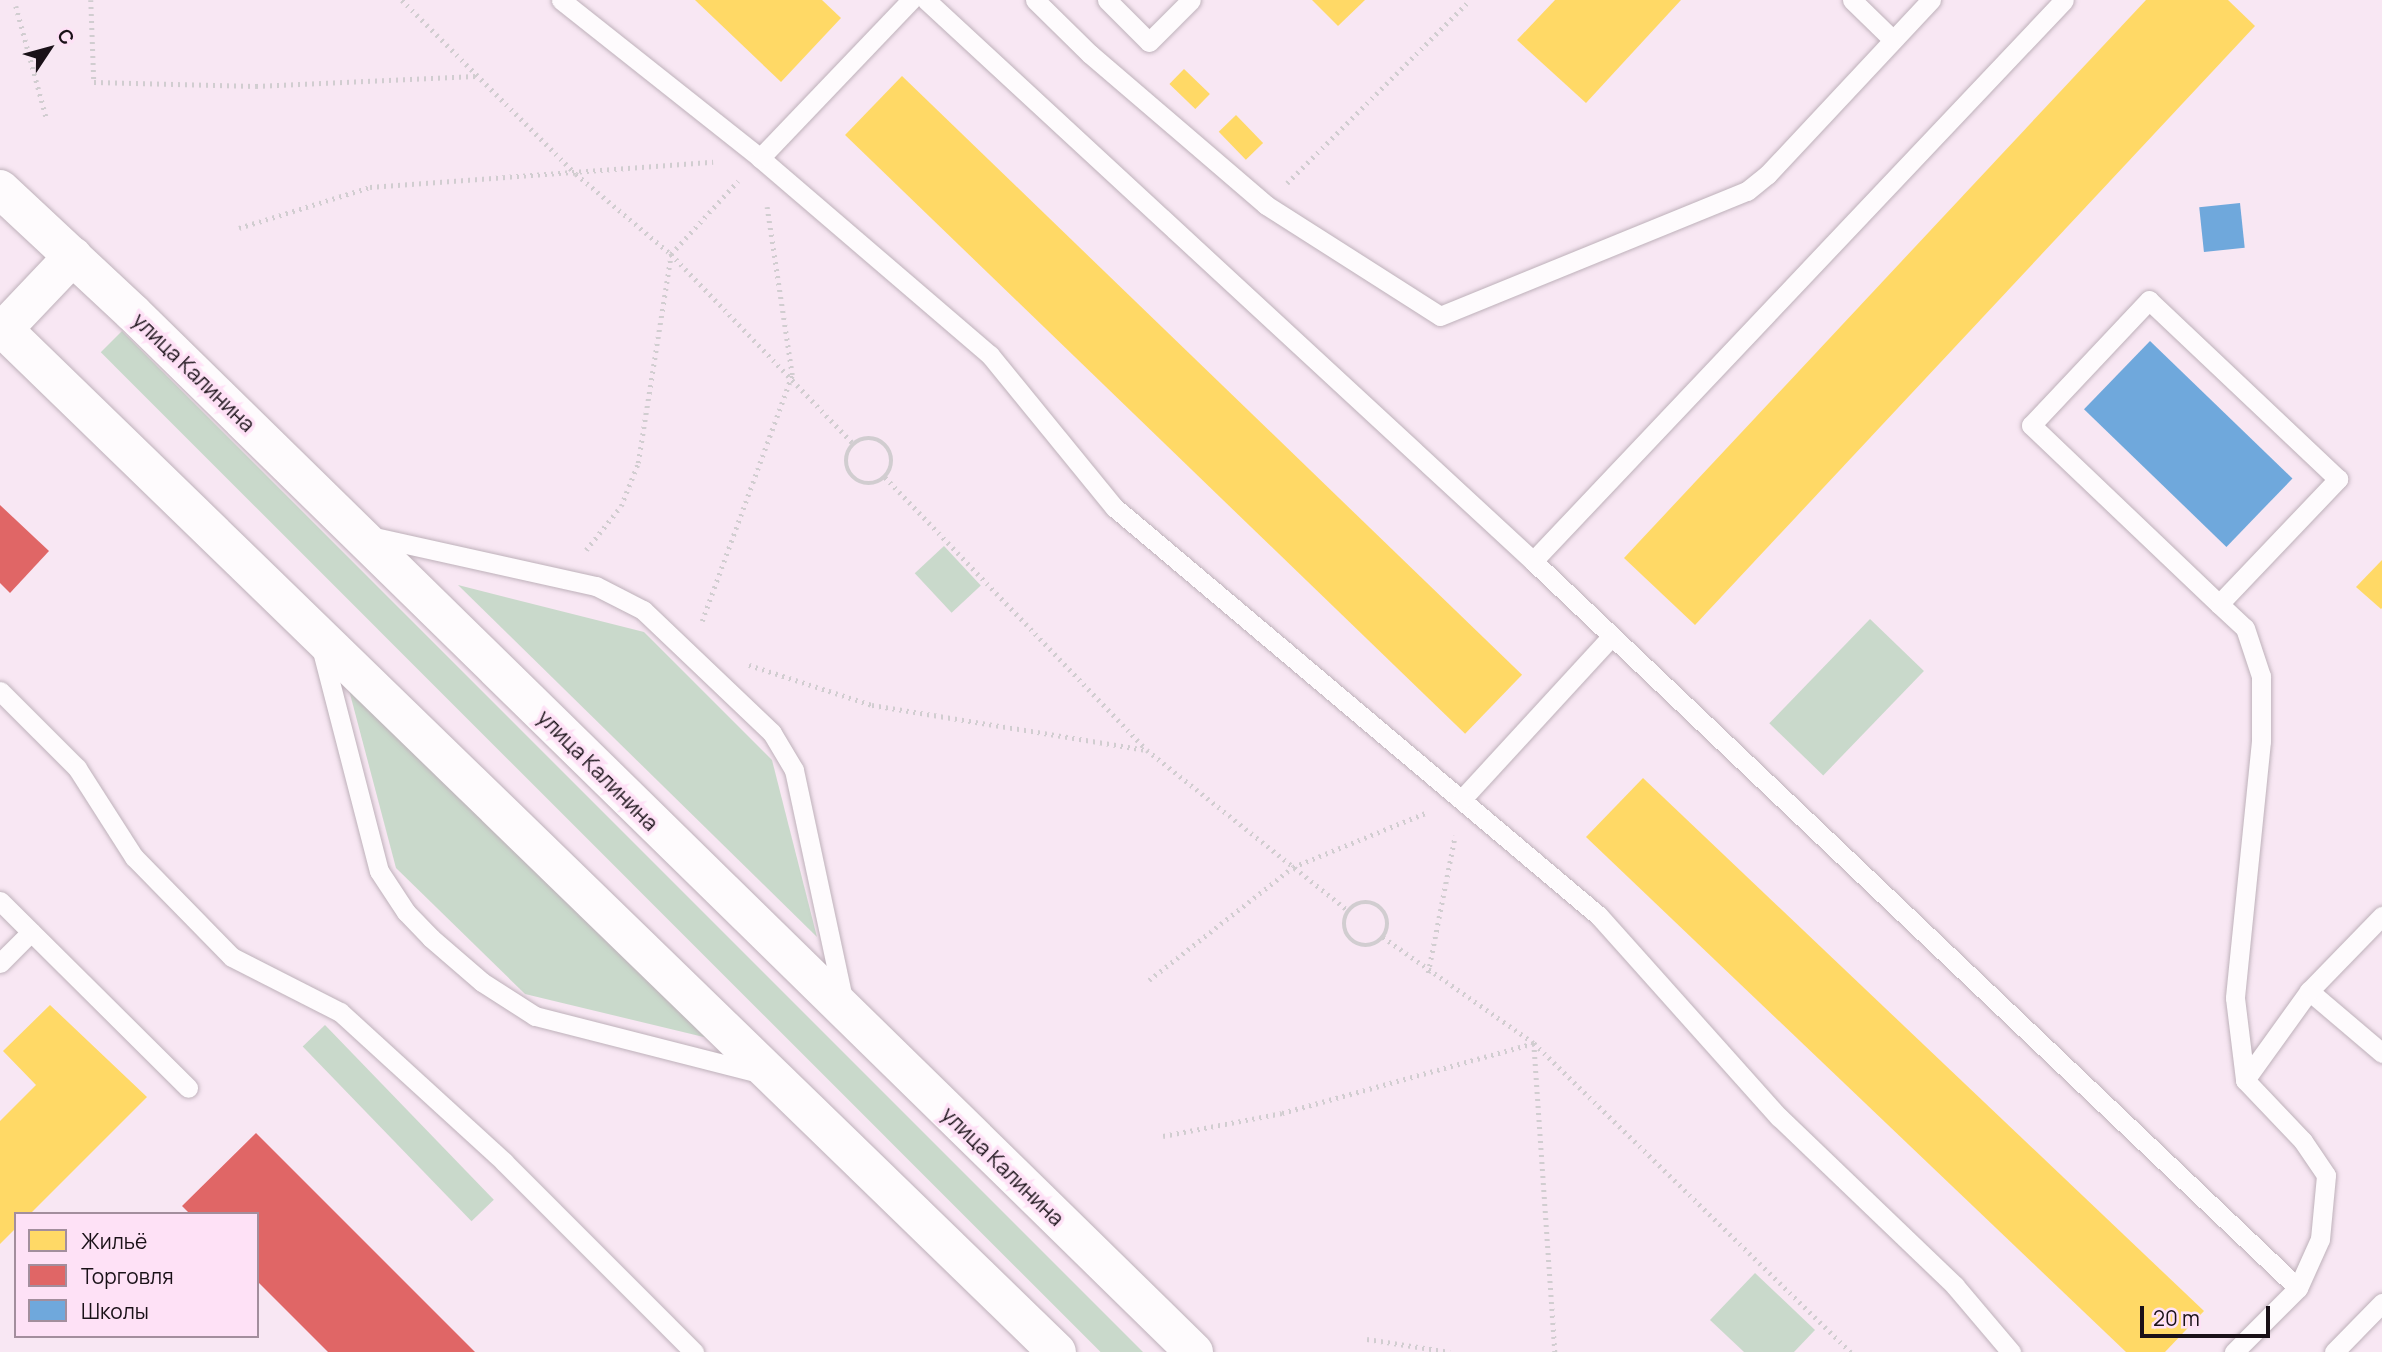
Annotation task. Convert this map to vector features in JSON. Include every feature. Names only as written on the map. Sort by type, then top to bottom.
[{"type":"main road","name":"улица Калинина","points":[[0,189],[73,256],[358,533],[1194,1352]]},
{"type":"main road","points":[[73,256],[1,329],[318,633],[1057,1352]]},
{"type":"lane","points":[[561,0],[760,158],[990,355],[1114,508],[1266,639],[1462,799],[1599,916],[1779,1117],[1955,1286],[2011,1352]]},
{"type":"lane","points":[[760,158],[911,0]]},
{"type":"lane","points":[[926,0],[1533,561],[1610,638],[2298,1287]]},
{"type":"lane","points":[[1035,0],[1090,54],[1266,205],[1440,316],[1747,191],[1931,0]]},
{"type":"lane","points":[[1107,0],[1149,42],[1191,0]]},
{"type":"lane","points":[[1852,0],[1893,40]]},
{"type":"lane","points":[[1533,561],[2064,0]]},
{"type":"lane","points":[[2219,604],[2338,479],[2149,300],[2031,425],[2219,604],[2245,628],[2261,676],[2261,741],[2235,998],[2245,1080],[2302,1141],[2326,1175],[2320,1239],[2298,1287],[2234,1352]]},
{"type":"lane","points":[[358,533],[596,586],[643,610],[772,733],[794,770],[846,1014]]},
{"type":"lane","points":[[318,633],[379,872],[406,912],[431,937],[482,982],[535,1016],[771,1076]]},
{"type":"lane","points":[[1462,799],[1610,638]]},
{"type":"lane","points":[[0,691],[77,768],[134,857],[232,957],[340,1012],[504,1162],[694,1352]]},
{"type":"lane","points":[[0,901],[188,1088]]},
{"type":"lane","points":[[2245,1080],[2309,991],[2382,916]]},
{"type":"lane","points":[[0,963],[31,932]]},
{"type":"lane","points":[[2309,991],[2382,1054]]},
{"type":"lane","points":[[2334,1352],[2382,1303]]},
{"type":"path","points":[[91,0],[94,82],[256,86],[477,76]]},
{"type":"path","points":[[402,0],[576,174],[671,254],[792,375],[854,444]]},
{"type":"path","points":[[1266,205],[1469,0]]},
{"type":"path","points":[[16,6],[47,120]]},
{"type":"path","points":[[239,228],[370,187],[576,174],[760,158]]},
{"type":"path","points":[[586,550],[621,506],[638,463],[671,254],[760,158]]},
{"type":"path","points":[[700,626],[792,375],[760,158]]},
{"type":"path","points":[[866,438],[885,445],[891,457],[885,477],[865,483],[853,476],[846,463],[854,444],[866,438]]},
{"type":"path","points":[[885,477],[1147,750],[1349,911]]},
{"type":"path","points":[[736,661],[872,705],[1147,750]]},
{"type":"path","points":[[1149,979],[1293,867],[1462,799]]},
{"type":"path","points":[[1428,973],[1462,799]]},
{"type":"path","points":[[1364,902],[1379,906],[1388,922],[1383,937],[1369,945],[1354,942],[1344,923],[1349,911],[1364,902]]},
{"type":"path","points":[[1383,937],[1428,973],[1534,1043],[1851,1352]]},
{"type":"path","points":[[1163,1136],[1282,1113],[1534,1043]]},
{"type":"path","points":[[1534,1043],[1555,1352]]},
{"type":"path","points":[[1367,1339],[1450,1352]]},
{"type":"green space","points":[[122,331],[1143,1352],[1101,1352],[101,352]]},
{"type":"green space","points":[[944,546],[981,585],[952,613],[915,573]]},
{"type":"green space","points":[[458,585],[644,632],[772,760],[817,937]]},
{"type":"green space","points":[[1870,619],[1924,671],[1823,775],[1769,723]]},
{"type":"green space","points":[[349,690],[712,1039],[525,994],[396,868]]},
{"type":"green space","points":[[325,1025],[494,1200],[472,1221],[303,1047]]},
{"type":"green space","points":[[1755,1273],[1815,1330],[1794,1352],[1744,1352],[1710,1320]]},
{"type":"building: Жильё","points":[[695,0],[822,0],[841,18],[781,82]]},
{"type":"building: Жильё","points":[[1312,0],[1365,0],[1338,26]]},
{"type":"building: Жильё","points":[[1555,0],[1681,0],[1586,103],[1517,40]]},
{"type":"building: Жильё","points":[[2146,0],[2228,0],[2255,26],[1695,625],[1624,558]]},
{"type":"building: Жильё","points":[[1184,69],[1210,94],[1195,109],[1169,84]]},
{"type":"building: Жильё","points":[[902,76],[1522,675],[1465,734],[845,135]]},
{"type":"building: Жильё","points":[[1236,115],[1263,143],[1246,160],[1219,132]]},
{"type":"building: Жильё","points":[[2382,560],[2382,608],[2381,609],[2356,587]]},
{"type":"building: Жильё","points":[[1643,778],[2204,1311],[2165,1352],[2126,1352],[1586,837]]},
{"type":"building: Жильё","points":[[50,1005],[147,1097],[32,1212],[14,1212],[14,1230],[0,1244],[0,1121],[36,1085],[3,1051]]},
{"type":"building: Торговля","points":[[0,505],[49,551],[10,593],[0,583]]},
{"type":"building: Торговля","points":[[256,1133],[475,1352],[328,1352],[259,1283],[259,1212],[188,1212],[182,1206]]},
{"type":"building: Школы","points":[[2240,203],[2245,248],[2204,252],[2199,207]]},
{"type":"building: Школы","points":[[2150,341],[2292,479],[2226,547],[2084,409]]}]
